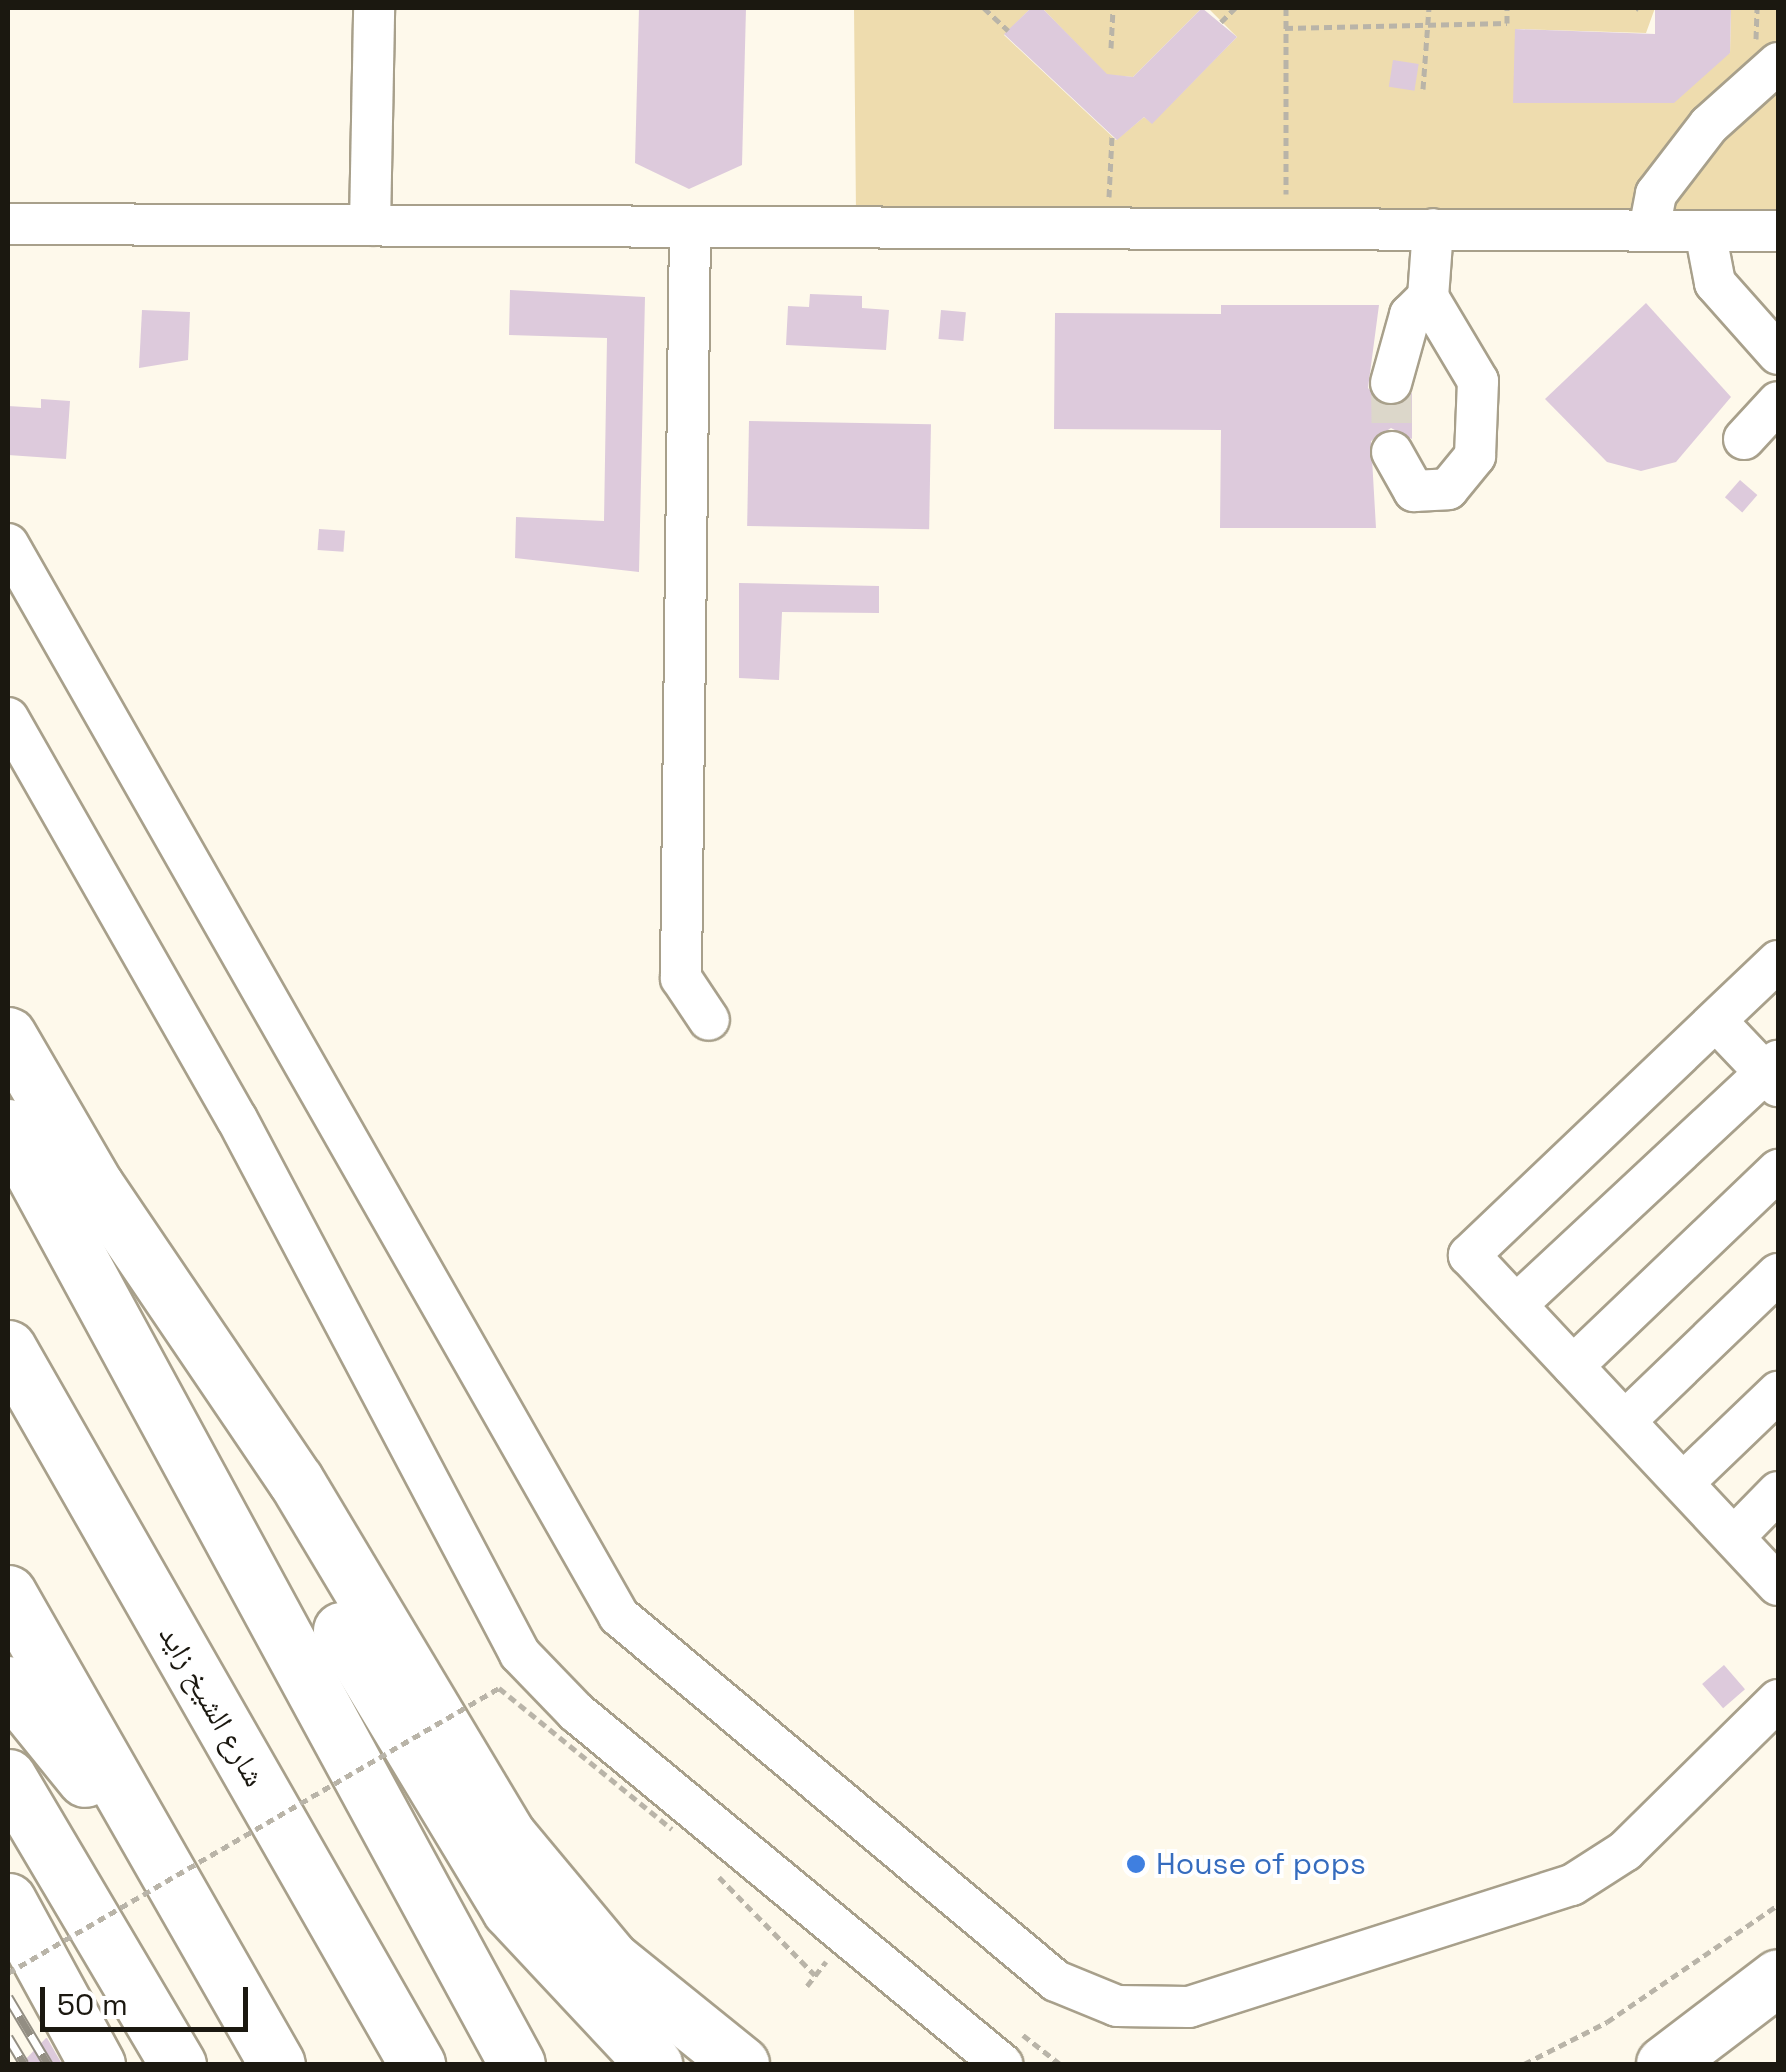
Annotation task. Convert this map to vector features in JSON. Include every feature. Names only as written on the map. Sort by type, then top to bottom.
[{"type":"highway","points":[[8,1035],[71,1193],[518,2064]]},
{"type":"highway","points":[[8,1128],[71,1193],[277,1451],[528,1863],[610,1959],[741,2064]]},
{"type":"highway","points":[[8,1154],[71,1193],[165,1329],[454,1828],[574,1986],[654,2064]]},
{"type":"highway","name":"شارع الشيخ زايد","points":[[8,1348],[417,2064]]},
{"type":"highway","points":[[8,1593],[277,2064]]},
{"type":"highway","points":[[8,1684],[155,1852]]},
{"type":"highway","points":[[8,1777],[178,2064]]},
{"type":"highway","points":[[8,1900],[97,2064]]},
{"type":"highway","points":[[1664,2064],[1778,1976]]},
{"type":"lane","points":[[370,225],[374,8]]},
{"type":"lane","points":[[1649,230],[1656,194],[1698,139],[1778,63]]},
{"type":"lane","points":[[8,224],[1778,231]]},
{"type":"lane","points":[[690,227],[682,978],[709,1020]]},
{"type":"lane","points":[[1392,452],[1414,491],[1448,489],[1475,456],[1478,380],[1428,297],[1433,230]]},
{"type":"lane","points":[[1704,231],[1715,283],[1778,354]]},
{"type":"lane","points":[[1391,383],[1410,315],[1428,297]]},
{"type":"lane","points":[[1744,439],[1778,402]]},
{"type":"lane","points":[[8,544],[619,1616],[1056,1981],[1117,2006],[1189,2007],[1572,1885],[1625,1851],[1778,1700]]},
{"type":"lane","points":[[8,718],[236,1119],[520,1654],[576,1712],[1002,2064]]},
{"type":"lane","points":[[1778,962],[1469,1254],[1778,1585]]},
{"type":"lane","points":[[1516,1305],[1774,1073],[1716,1021]]},
{"type":"lane","points":[[1573,1366],[1778,1170]]},
{"type":"lane","points":[[1625,1421],[1778,1274]]},
{"type":"lane","points":[[1684,1483],[1778,1392]]},
{"type":"lane","points":[[1734,1537],[1778,1492]]},
{"type":"lane","points":[[1645,2064],[1712,2030]]},
{"type":"path","points":[[984,8],[1008,30]]},
{"type":"path","points":[[1111,48],[1114,8]]},
{"type":"path","points":[[1222,22],[1234,8]]},
{"type":"path","points":[[1286,8],[1287,229]]},
{"type":"path","points":[[1423,89],[1429,8]]},
{"type":"path","points":[[1285,28],[1507,23],[1506,8]]},
{"type":"path","points":[[1107,228],[1112,135]]},
{"type":"path","points":[[8,1974],[499,1688],[686,1843]]},
{"type":"path","points":[[711,1869],[815,1975]]},
{"type":"path","points":[[1524,2064],[1607,2022],[1778,1905]]},
{"type":"shaded area","points":[[854,8],[1031,8],[1004,35],[1116,140],[1144,117],[1152,123],[1237,37],[1208,8],[1655,8],[1646,33],[1516,29],[1514,103],[1730,53],[1731,8],[1778,8],[1778,230],[856,214]]},
{"type":"shaded area","points":[[1042,8],[1202,8],[1133,77],[1107,75]]},
{"type":"building","points":[[639,8],[746,8],[742,165],[689,189],[635,163]]},
{"type":"building","points":[[1031,8],[1042,8],[1107,74],[1133,77],[1202,8],[1237,37],[1152,124],[1144,117],[1117,140],[1004,34]]},
{"type":"building","points":[[1655,8],[1731,8],[1730,53],[1674,103],[1513,103],[1515,29],[1655,34]]},
{"type":"building","points":[[1393,60],[1419,64],[1414,91],[1389,87]]},
{"type":"building","points":[[510,290],[645,297],[639,572],[515,558],[516,517],[604,521],[607,338],[509,335]]},
{"type":"building","points":[[810,294],[862,296],[862,308],[889,310],[886,350],[786,345],[788,306],[809,307]]},
{"type":"building","points":[[1646,303],[1731,397],[1676,462],[1641,471],[1607,462],[1545,399]]},
{"type":"building","points":[[1221,305],[1379,305],[1368,388],[1386,406],[1412,393],[1412,439],[1391,428],[1371,441],[1376,528],[1220,528],[1221,430],[1054,429],[1055,313],[1221,314]]},
{"type":"building","points":[[142,310],[190,312],[188,360],[139,368]]},
{"type":"building","points":[[941,310],[966,312],[963,341],[938,339]]},
{"type":"building","points":[[41,399],[70,401],[66,459],[8,455],[8,406],[41,408]]},
{"type":"building","points":[[749,421],[931,424],[929,529],[747,526]]},
{"type":"building","points":[[1740,480],[1757,495],[1742,512],[1725,497]]},
{"type":"building","points":[[319,529],[345,531],[343,552],[318,550]]},
{"type":"building","points":[[739,583],[879,586],[879,613],[782,612],[779,680],[739,678]]},
{"type":"building","points":[[1724,1665],[1745,1689],[1723,1708],[1702,1684]]},
{"type":"building","points":[[46,2038],[62,2064],[21,2064]]},
{"type":"tunnel","points":[[1391,383],[1392,452]]},
{"type":"railway","points":[[8,1997],[48,2064]]},
{"type":"railway","points":[[8,2037],[24,2064]]},
{"type":"place","name":"House of pops","points":[[1136,1864]]}]
